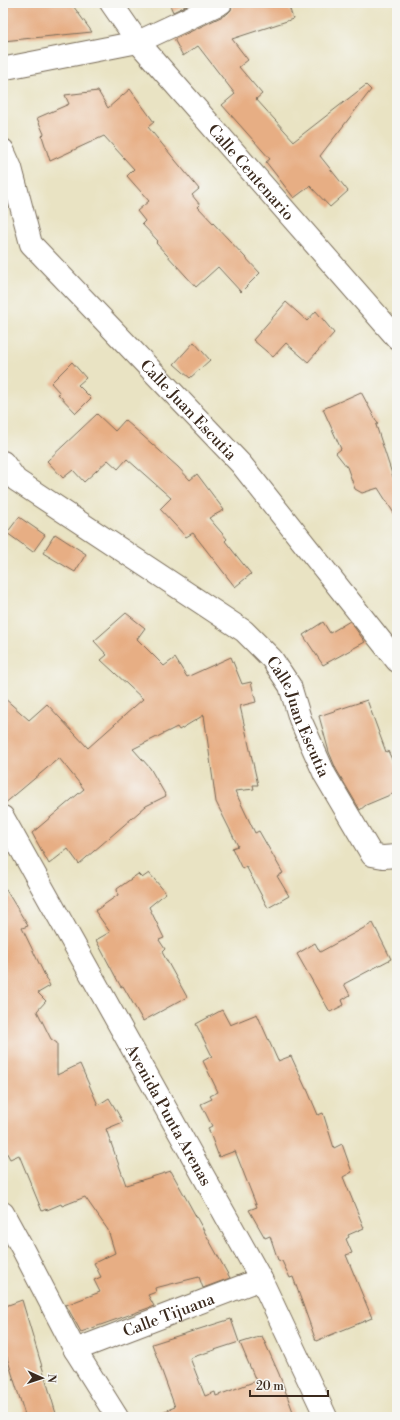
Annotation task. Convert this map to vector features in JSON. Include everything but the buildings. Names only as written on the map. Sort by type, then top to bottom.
[{"type":"street","name":"Calle Centenario","points":[[111,3],[138,42],[397,338]]},
{"type":"street","points":[[3,70],[6,68],[138,42],[221,3]]},
{"type":"street","name":"Calle Juan Escutia","points":[[3,150],[11,168],[31,244],[242,464],[397,661]]},
{"type":"street","name":"Calle Juan Escutia","points":[[3,462],[16,480],[244,631],[272,659],[290,686],[300,719],[325,775],[372,855],[383,857],[397,856]]},
{"type":"street","name":"Avenida Punta Arenas","points":[[3,817],[261,1280],[326,1417]]},
{"type":"street","points":[[3,1213],[110,1413]]},
{"type":"street","name":"Calle Tijuana","points":[[75,1350],[261,1280]]}]
